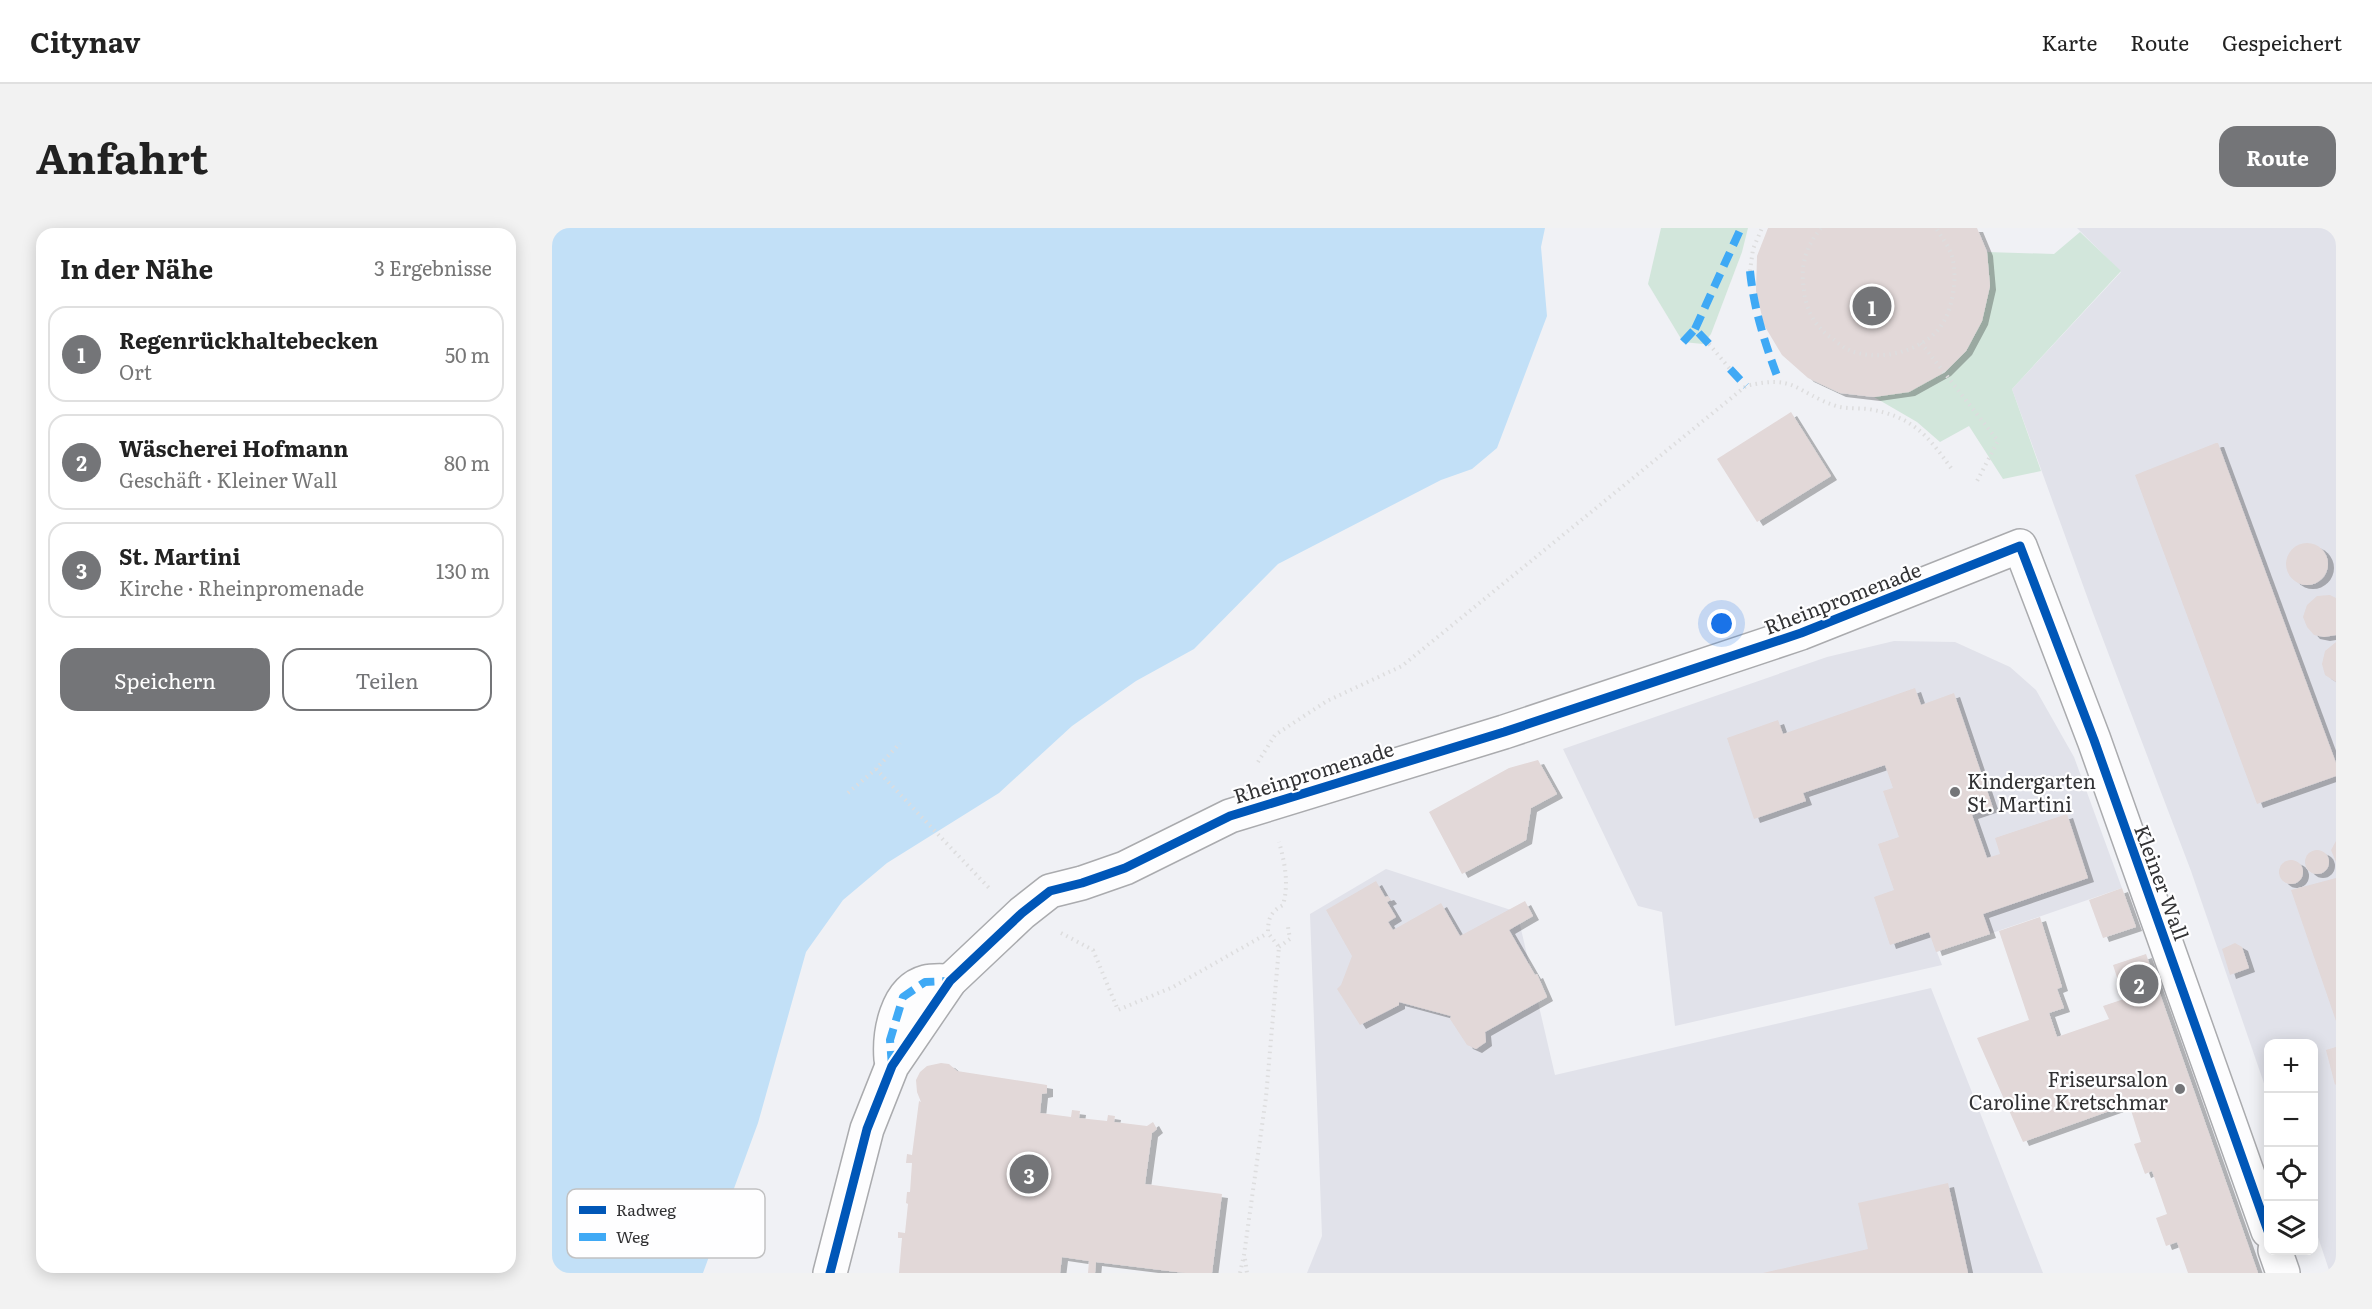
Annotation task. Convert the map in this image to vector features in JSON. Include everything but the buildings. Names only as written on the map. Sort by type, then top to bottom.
[{"type":"street","name":"Rheinpromenade","points":[[830,1273],[867,1130],[892,1066],[950,981],[1022,913],[1050,891],[1125,868],[1230,816],[1504,732],[1801,633],[2020,546]]},
{"type":"street","name":"Kleiner Wall","points":[[2020,546],[2094,740],[2264,1220]]},
{"type":"street","points":[[2276,1255],[2283,1273]]},
{"type":"path","points":[[1750,271],[1753,249],[1762,228]]},
{"type":"path","points":[[1821,228],[1810,242],[1801,273],[1805,304],[1820,329],[1848,350],[1872,356],[1901,352],[1921,343],[1938,330],[1947,313],[1955,285],[1952,255],[1936,228]]},
{"type":"path","points":[[1921,343],[1998,441],[1976,483]]},
{"type":"path","points":[[1709,344],[1730,369]]},
{"type":"path","points":[[1239,1273],[1245,1255],[1266,1096],[1279,947],[1268,933],[1268,920],[1272,911],[1283,905],[1286,893],[1285,864],[1278,840],[1260,807],[1256,765],[1275,735],[1327,701],[1402,666],[1746,387],[1779,381],[1793,385],[1837,406],[1869,410],[1895,417],[1917,427],[1934,444],[1951,468]]},
{"type":"path","points":[[848,793],[876,769],[900,743]]},
{"type":"path","points":[[876,769],[992,890]]},
{"type":"path","points":[[1022,913],[1093,950],[1118,1010],[1173,987],[1268,933]]},
{"type":"path","points":[[1279,947],[1290,939],[1288,927]]},
{"type":"path","points":[[1245,1255],[1247,1273]]},
{"type":"shaded area","points":[[2077,228],[2336,228],[2336,1273],[2330,1273],[2318,1237],[2318,1039],[2264,1039],[2264,1083],[2191,871],[2093,613],[2012,389],[2121,272]]},
{"type":"shaded area","points":[[1894,641],[1955,642],[2010,667],[2036,690],[2074,757],[2122,888],[1937,952],[1942,965],[1675,1026],[1662,912],[1638,906],[1563,749],[1827,657]]},
{"type":"shaded area","points":[[1386,869],[1517,912],[1555,1075],[1931,988],[2043,1273],[1307,1273],[1322,1236],[1310,914]]},
{"type":"green space","points":[[1661,228],[1748,228],[1742,252],[1711,334],[1703,344],[1683,342],[1648,284]]},
{"type":"green space","points":[[2080,232],[2121,271],[2012,389],[2041,471],[2003,479],[1969,426],[1940,442],[1917,422],[1874,397],[1909,391],[1945,372],[1966,351],[1982,321],[1990,286],[1987,252],[2054,254]]},
{"type":"water","points":[[552,228],[1545,228],[1541,247],[1547,316],[1497,448],[1472,469],[1441,480],[1278,564],[1194,649],[1136,681],[1072,726],[999,793],[887,863],[843,900],[806,952],[758,1123],[734,1189],[567,1189],[567,1258],[708,1258],[703,1273],[552,1273]]},
{"type":"marked path","points":[[1695,329],[1741,228]]},
{"type":"marked path","points":[[1750,271],[1761,327],[1779,381]]},
{"type":"marked path","points":[[1683,342],[1695,329],[1709,344]]},
{"type":"marked path","points":[[1730,369],[1746,386]]},
{"type":"marked path","points":[[892,1066],[890,1040],[903,997],[925,982],[950,981]]},
{"type":"cycle path","points":[[830,1273],[867,1129],[892,1066],[950,981],[1022,913],[1050,891],[1125,868],[1230,816],[1504,732],[1801,633],[2020,546],[2094,740],[2264,1220]]},
{"type":"place","name":"Regenrückhaltebecken","points":[[1872,306]]},
{"type":"place","name":"Kindergarten St. Martini","points":[[1955,792]]},
{"type":"place","name":"Wäscherei Hofmann","points":[[2139,984]]},
{"type":"place","name":"Friseursalon Caroline Kretschmar","points":[[2180,1089]]},
{"type":"place","name":"St. Martini","points":[[1029,1174]]}]
